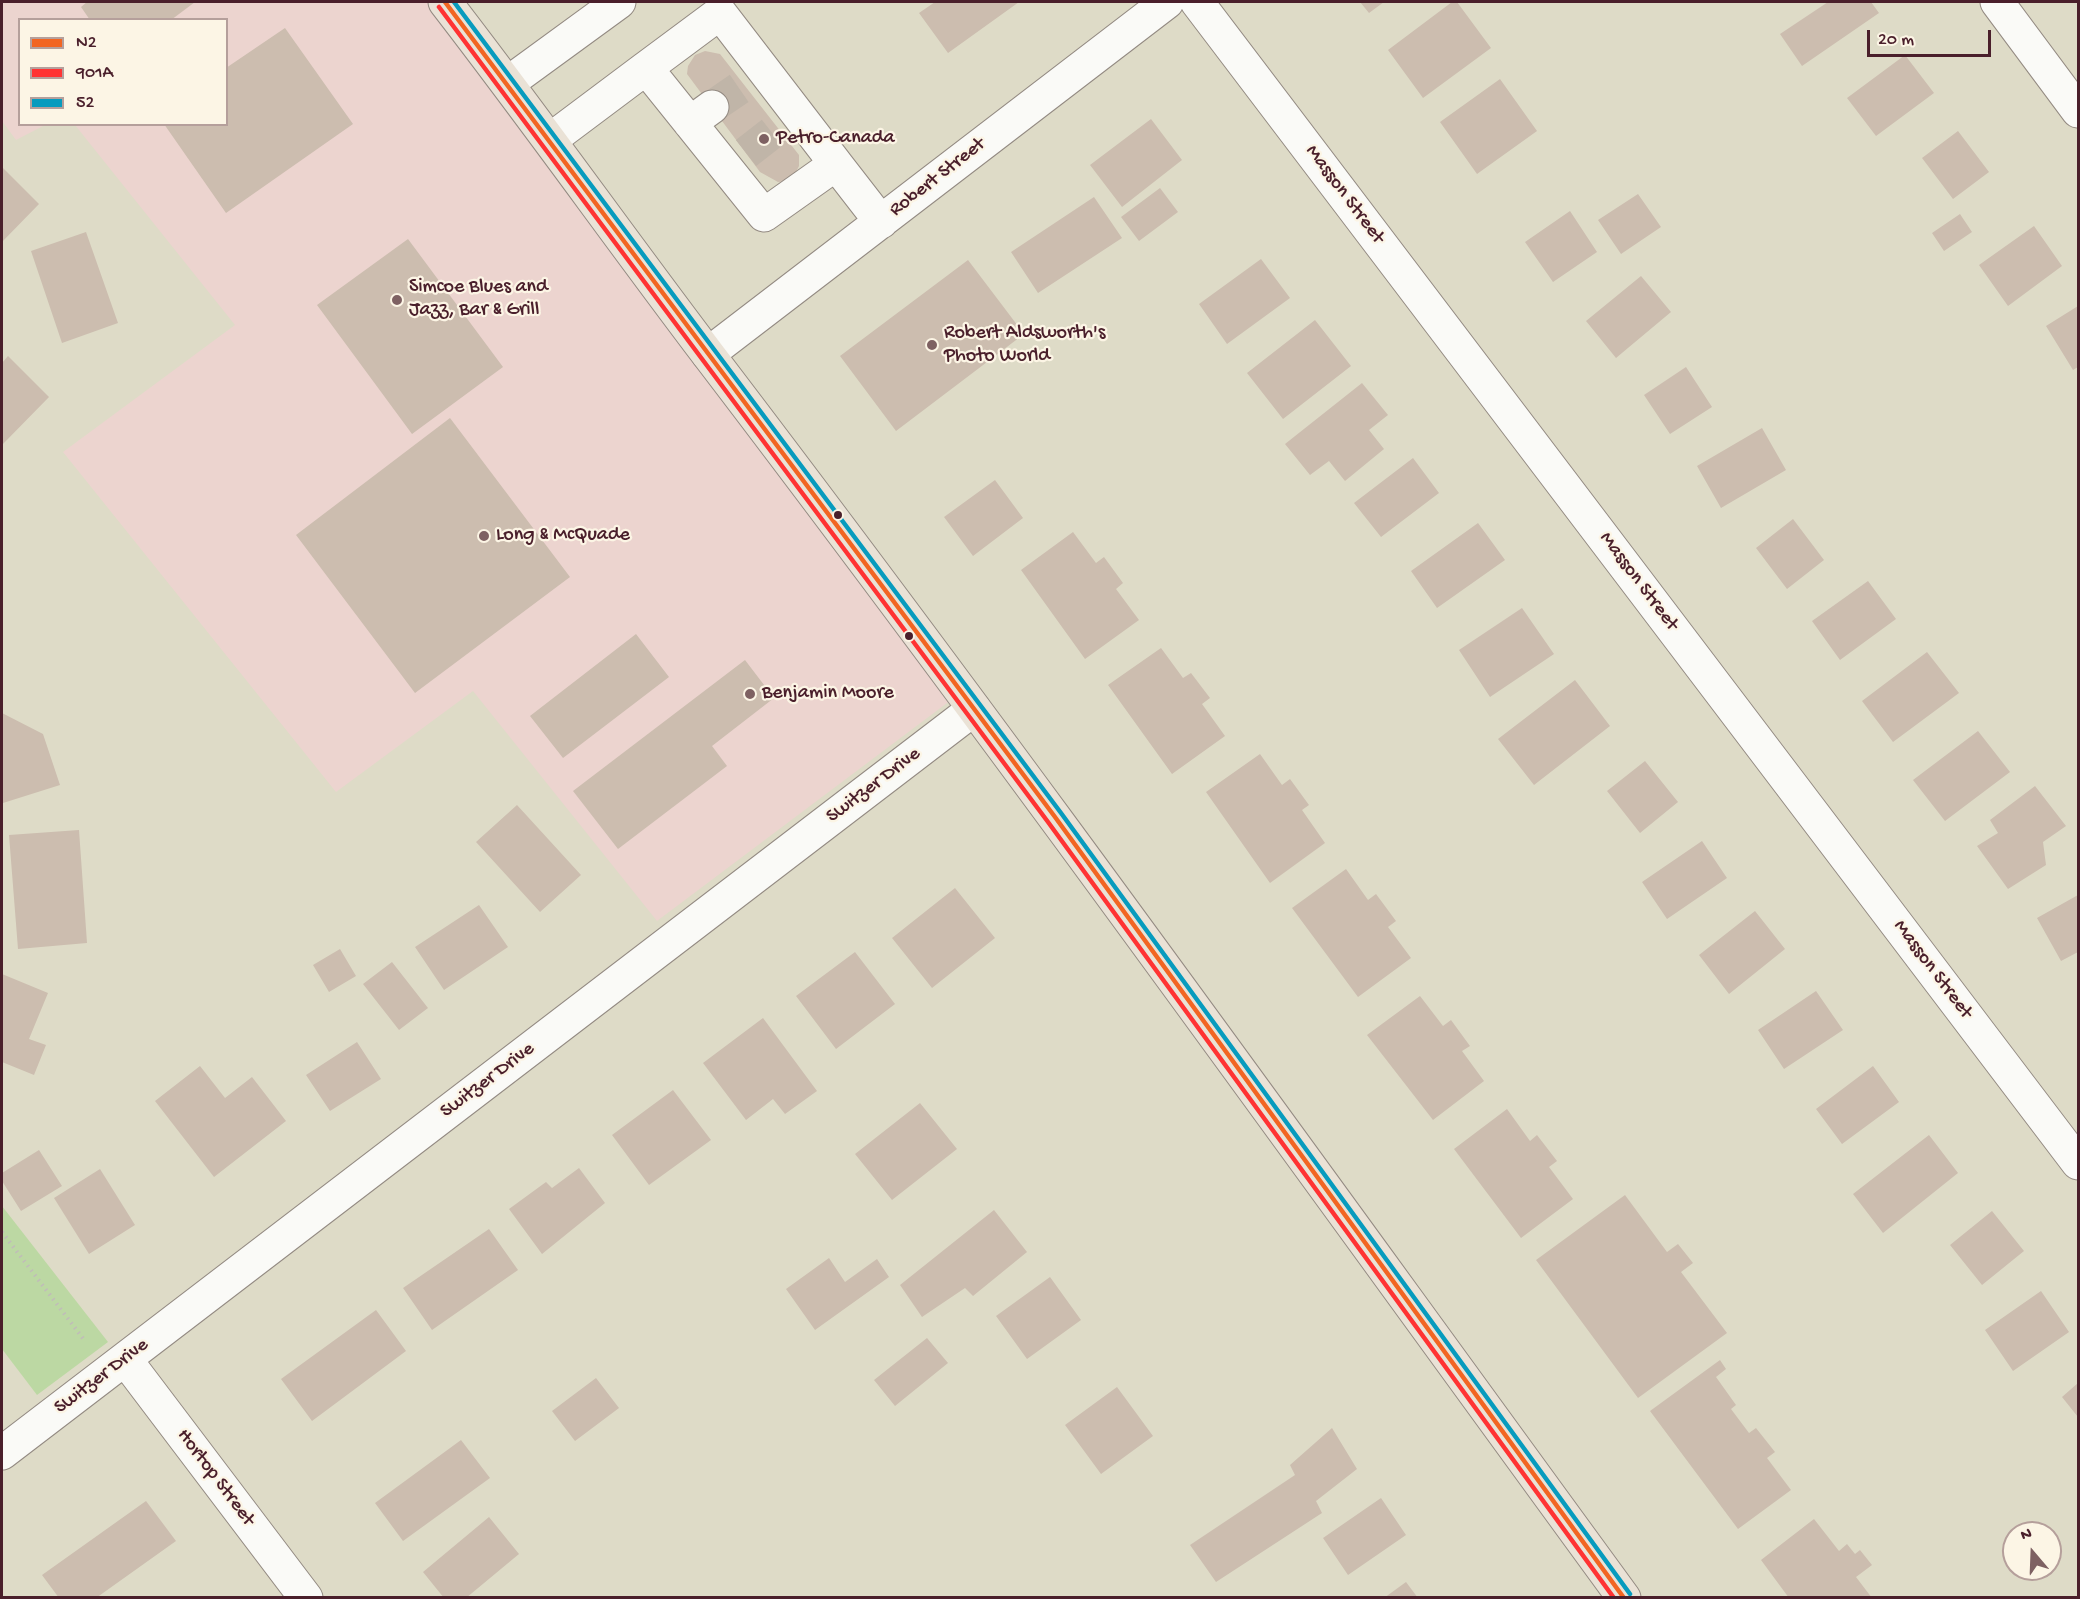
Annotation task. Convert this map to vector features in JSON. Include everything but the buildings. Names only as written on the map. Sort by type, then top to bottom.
[{"type":"main road","points":[[445,2],[508,83],[974,709],[1624,1598]]},
{"type":"street","points":[[508,83],[619,2]]},
{"type":"street","name":"Robert Street","points":[[708,354],[1167,2]]},
{"type":"street","name":"Masson Street","points":[[1197,2],[2079,1163]]},
{"type":"street","points":[[1997,2],[2079,111]]},
{"type":"street","points":[[550,140],[720,13],[754,78],[788,121],[837,164],[881,222]]},
{"type":"street","points":[[646,68],[701,115],[736,160],[765,214],[837,164]]},
{"type":"street","name":"Switzer Drive","points":[[2,1453],[974,709]]},
{"type":"street","name":"Hortop Street","points":[[116,1365],[306,1598]]},
{"type":"path","points":[[2,1232],[116,1365]]},
{"type":"shaded area","points":[[2,2],[442,2],[963,691],[657,921],[473,691],[336,792],[63,452],[235,325],[76,126],[228,126],[228,18],[18,18],[18,126],[43,126],[16,140],[2,121]]},
{"type":"green space","points":[[2,1206],[108,1342],[37,1395],[2,1349]]},
{"type":"tunnel","points":[[712,107],[744,85]]},
{"type":"tunnel","points":[[746,153],[778,128]]},
{"type":"transit line","name":"N2","points":[[445,2],[1055,817],[1624,1598]]},
{"type":"transit line","name":"52","points":[[454,2],[1061,813],[1630,1594]]},
{"type":"transit line","name":"901A","points":[[439,7],[1048,822],[1614,1598]]},
{"type":"place","name":"Petro-Canada","points":[[764,139]]},
{"type":"place","name":"Simcoe Blues and Jazz, Bar & Grill","points":[[397,300]]},
{"type":"place","name":"Robert Aldsworth's Photo World","points":[[932,345]]},
{"type":"place","name":"Long & McQuade","points":[[484,536]]},
{"type":"place","name":"Benjamin Moore","points":[[750,694]]}]
